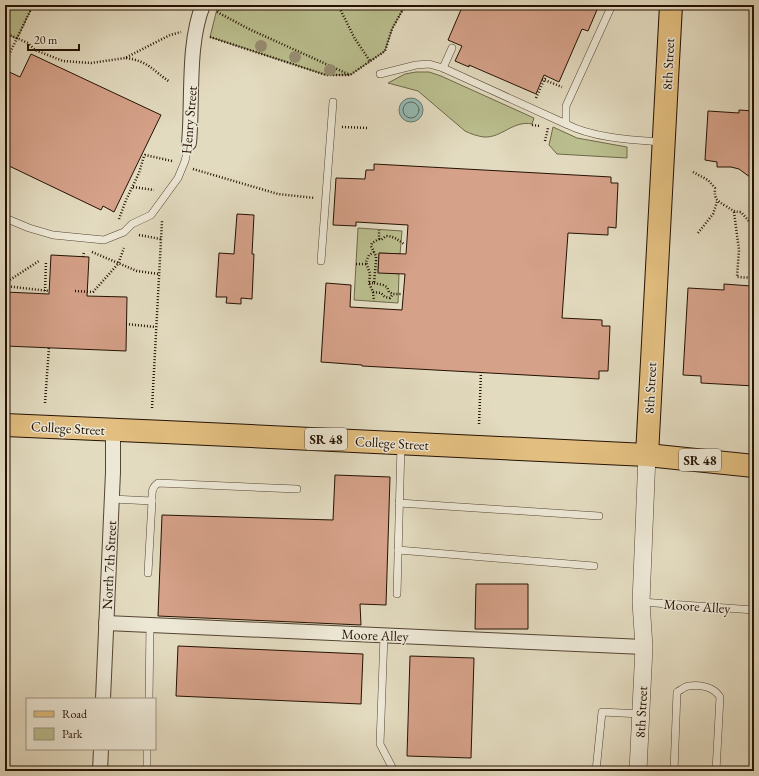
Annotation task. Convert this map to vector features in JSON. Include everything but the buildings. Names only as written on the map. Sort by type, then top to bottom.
[{"type":"main road","name":"8th Street","points":[[647,455],[671,5]]},
{"type":"main road","name":"College Street","points":[[5,426],[165,432],[647,455],[754,466]]},
{"type":"street","name":"Henry Street","points":[[190,143],[194,49],[198,22],[203,5]]},
{"type":"street","name":"North 7th Street","points":[[103,698],[112,499],[113,430]]},
{"type":"street","name":"8th Street","points":[[638,771],[644,646],[641,602],[647,455]]},
{"type":"street","name":"Moore Alley","points":[[106,623],[644,646]]},
{"type":"street","points":[[100,771],[101,750]]},
{"type":"lane","points":[[566,124],[566,106],[612,5]]},
{"type":"lane","points":[[443,68],[452,48]]},
{"type":"lane","points":[[380,74],[416,65],[429,64],[443,68],[574,128],[608,136],[664,142]]},
{"type":"lane","points":[[321,261],[333,102]]},
{"type":"lane","name":"Henry Street","points":[[5,218],[29,228],[53,235],[104,240],[124,232],[132,224],[151,215],[178,178],[186,161],[190,143]]},
{"type":"lane","points":[[397,594],[401,443]]},
{"type":"lane","points":[[148,573],[152,501],[154,486],[158,483],[297,489]]},
{"type":"lane","points":[[112,499],[152,501]]},
{"type":"lane","points":[[399,503],[599,516]]},
{"type":"lane","points":[[398,550],[594,566]]},
{"type":"lane","name":"Moore Alley","points":[[641,602],[754,610]]},
{"type":"lane","points":[[148,698],[150,625]]},
{"type":"lane","points":[[384,635],[380,744],[394,771]]},
{"type":"lane","points":[[674,771],[677,692],[688,686],[706,686],[717,692],[720,697],[716,771]]},
{"type":"lane","points":[[596,771],[602,712],[641,714]]},
{"type":"lane","points":[[147,750],[147,771]]},
{"type":"path","points":[[5,63],[33,5]]},
{"type":"path","points":[[32,9],[39,5]]},
{"type":"path","points":[[226,5],[215,11],[249,29],[350,75],[385,51],[392,29],[407,5]]},
{"type":"path","points":[[338,5],[355,39],[370,61]]},
{"type":"path","points":[[125,58],[135,59],[148,64],[170,82]]},
{"type":"path","points":[[331,126],[369,128]]},
{"type":"path","points":[[545,141],[548,128]]},
{"type":"path","points":[[118,222],[139,173],[144,156],[174,161]]},
{"type":"path","points":[[193,169],[278,194],[316,199]]},
{"type":"path","points":[[693,172],[708,180],[715,188],[714,196],[717,202],[734,212],[741,212],[754,227]]},
{"type":"path","points":[[133,187],[154,190]]},
{"type":"path","points":[[698,233],[713,214],[717,202]]},
{"type":"path","points":[[734,212],[739,250],[737,277],[754,278]]},
{"type":"path","points":[[152,408],[162,219]]},
{"type":"path","points":[[379,230],[379,239]]},
{"type":"path","points":[[139,235],[161,239]]},
{"type":"path","points":[[374,282],[376,266],[374,252],[371,246],[372,243],[379,239],[381,240],[386,236],[390,236],[395,237],[404,244]]},
{"type":"path","points":[[75,291],[94,292],[118,264],[124,248]]},
{"type":"path","points":[[83,257],[84,252]]},
{"type":"path","points":[[92,252],[137,271],[159,274]]},
{"type":"path","points":[[374,252],[369,255],[367,264],[370,274],[369,283],[373,292],[374,301]]},
{"type":"path","points":[[5,282],[40,261]]},
{"type":"path","points":[[45,291],[46,262]]},
{"type":"path","points":[[356,264],[367,264]]},
{"type":"path","points":[[369,283],[374,282],[387,287],[389,292],[393,294],[401,294]]},
{"type":"path","points":[[5,286],[49,291]]},
{"type":"path","points":[[373,292],[380,292],[385,297],[390,298],[393,294]]},
{"type":"path","points":[[126,324],[156,327]]},
{"type":"path","points":[[45,403],[49,347]]},
{"type":"path","points":[[479,424],[481,372]]},
{"type":"green space","points":[[5,5],[33,5],[17,39],[5,33]]},
{"type":"green space","points":[[218,5],[407,5],[392,29],[385,51],[350,75],[326,75],[210,37]]},
{"type":"green space","points":[[429,72],[441,76],[534,118],[532,124],[519,124],[490,137],[481,137],[467,132],[418,91],[388,83],[405,74]]},
{"type":"green space","points":[[553,127],[577,138],[627,147],[627,158],[557,154],[549,145]]},
{"type":"green space","points":[[358,228],[402,231],[400,254],[379,253],[378,272],[399,274],[398,303],[354,300]]},
{"type":"water","points":[[411,98],[419,102],[423,110],[419,118],[411,122],[403,118],[399,110],[403,102]]}]
